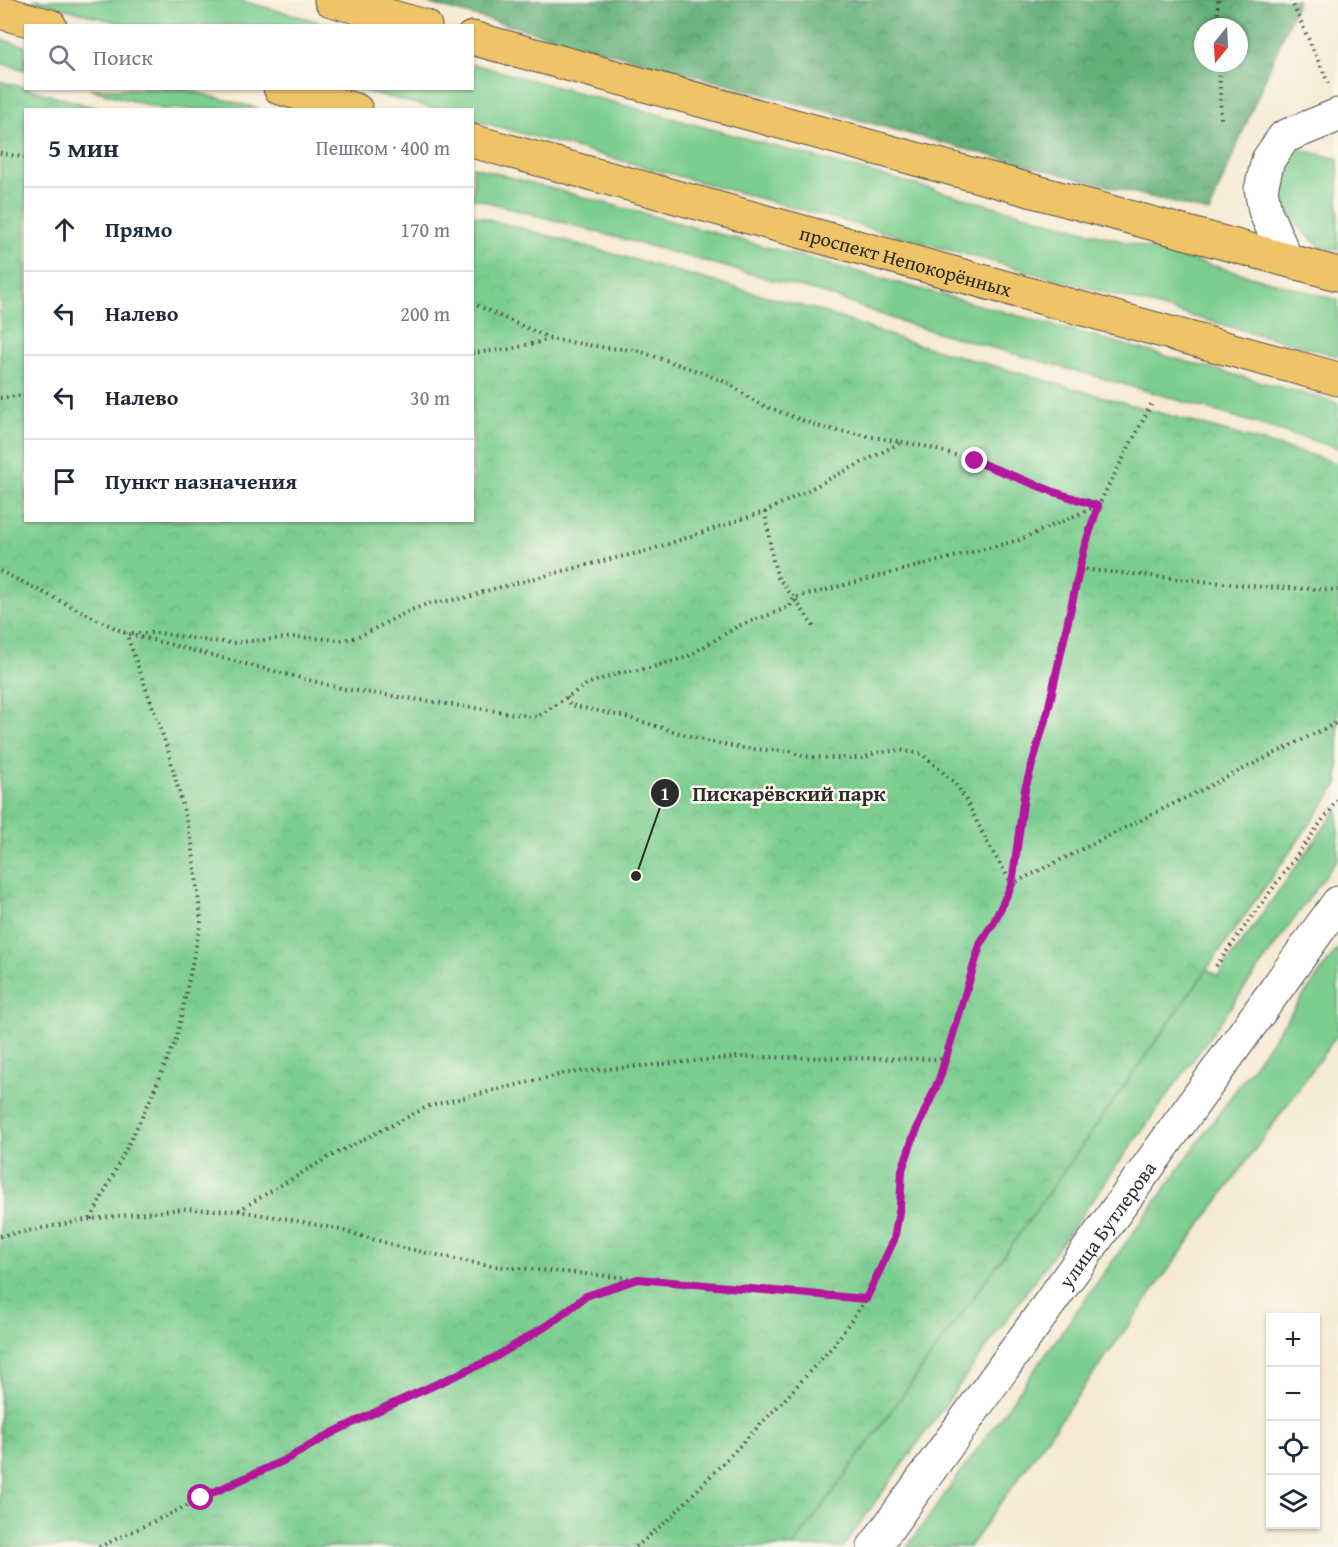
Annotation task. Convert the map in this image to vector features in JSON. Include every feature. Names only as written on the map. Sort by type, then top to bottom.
[{"type":"main road","points":[[331,0],[418,24]]},
{"type":"main road","points":[[0,12],[43,24]]},
{"type":"main road","points":[[474,39],[1338,274]]},
{"type":"main road","points":[[287,90],[349,108]]},
{"type":"main road","name":"проспект Непокорённых","points":[[474,142],[1338,379]]},
{"type":"street","points":[[1286,259],[1265,211],[1261,189],[1268,160],[1284,138],[1336,106]]},
{"type":"street","name":"улица Бутлерова","points":[[874,1547],[1338,903]]},
{"type":"path","points":[[1218,0],[1218,18]]},
{"type":"path","points":[[1292,0],[1336,106]]},
{"type":"path","points":[[1219,72],[1221,119]]},
{"type":"path","points":[[0,153],[24,158]]},
{"type":"path","points":[[474,304],[552,339],[636,350],[728,383],[759,404],[823,428],[924,446],[975,461],[1054,492],[1098,506]]},
{"type":"path","points":[[474,353],[510,349],[552,339]]},
{"type":"path","points":[[0,398],[24,395]]},
{"type":"path","points":[[636,1547],[669,1519],[834,1345],[866,1299],[894,1240],[900,1206],[902,1170],[913,1138],[939,1080],[981,942],[994,922],[1012,884],[1025,789],[1049,706],[1084,549],[1098,506],[1153,401]]},
{"type":"path","points":[[125,633],[159,633],[232,643],[295,637],[324,640],[346,639],[366,633],[409,610],[427,604],[469,597],[647,551],[765,512],[902,442]]},
{"type":"path","points":[[0,571],[125,633],[344,689],[537,717],[587,684],[619,673],[650,668],[687,657],[738,626],[790,606],[794,598],[1019,540],[1098,506]]},
{"type":"path","points":[[765,512],[778,578],[816,630]]},
{"type":"path","points":[[1080,569],[1263,587],[1338,590]]},
{"type":"path","points":[[91,1219],[147,1109],[177,1037],[201,921],[192,842],[168,750],[125,633]]},
{"type":"path","points":[[567,697],[570,705],[579,708],[599,710],[706,741],[748,749],[790,751],[803,756],[829,758],[863,758],[876,753],[899,750],[922,754],[955,783],[1012,884]]},
{"type":"path","points":[[1012,884],[1338,722]]},
{"type":"path","points":[[1216,966],[1338,799]]},
{"type":"path","points":[[238,1210],[327,1158],[429,1106],[567,1072],[738,1057],[945,1059]]},
{"type":"path","points":[[0,1236],[91,1219],[182,1209],[238,1210],[338,1229],[404,1248],[484,1265],[866,1299]]},
{"type":"path","points":[[99,1547],[285,1460],[334,1432],[386,1407],[492,1359],[551,1323],[586,1296],[638,1279]]},
{"type":"green space","points":[[33,0],[238,0],[328,24],[123,24]]},
{"type":"green space","points":[[416,0],[1298,0],[1209,212],[965,149]]},
{"type":"green space","points":[[0,39],[24,46],[24,70],[0,63]]},
{"type":"green space","points":[[474,64],[1338,300],[1338,356],[474,120],[474,108],[431,108],[362,90],[474,90]]},
{"type":"green space","points":[[0,81],[24,88],[24,90],[32,90],[97,108],[24,108],[24,522],[474,522],[474,215],[820,311],[906,341],[1338,463],[1338,784],[1027,1223],[793,1547],[0,1547]]},
{"type":"green space","points":[[93,90],[187,90],[256,108],[158,108]]},
{"type":"green space","points":[[1299,149],[1338,159],[1338,250],[1322,247],[1316,243],[1295,223],[1282,203],[1280,181],[1283,171]]},
{"type":"green space","points":[[474,167],[1338,403],[1338,448],[1155,393],[911,325],[825,294],[474,198]]},
{"type":"green space","points":[[1338,808],[1338,858],[843,1547],[793,1547],[1207,969],[1218,976]]},
{"type":"green space","points":[[1338,948],[1338,1034],[969,1547],[907,1547]]},
{"type":"place","name":"Пискарёвский парк","points":[[636,876]]},
{"type":"route","points":[[201,1498],[285,1460],[334,1432],[386,1407],[492,1359],[551,1323],[586,1296],[638,1279],[866,1299],[894,1240],[900,1206],[902,1170],[913,1138],[939,1080],[981,942],[994,922],[1012,884],[1025,789],[1049,706],[1084,549],[1098,506],[1054,492],[975,461]]}]
